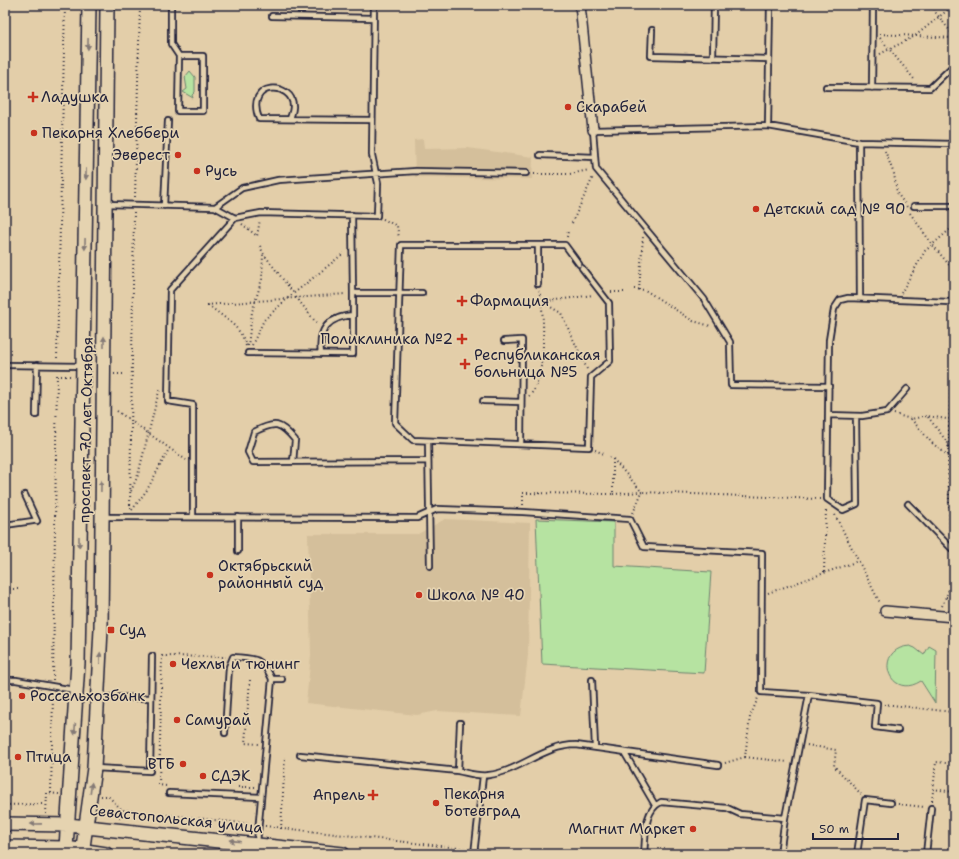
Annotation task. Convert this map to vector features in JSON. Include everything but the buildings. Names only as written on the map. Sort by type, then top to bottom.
[{"type":"main road","name":"проспект 70 лет Октября","points":[[67,851],[77,690],[89,5]]},
{"type":"main road","name":"проспект 70 лет Октября","points":[[83,852],[94,768],[101,629],[100,517],[104,366],[108,5]]},
{"type":"main road","points":[[86,205],[105,204]]},
{"type":"main road","points":[[82,366],[104,366]]},
{"type":"main road","points":[[79,522],[100,517]]},
{"type":"main road","name":"Севастопольская улица","points":[[5,824],[68,824],[257,843],[343,854]]},
{"type":"main road","points":[[7,850],[67,851],[106,854]]},
{"type":"street","points":[[580,5],[593,130]]},
{"type":"street","points":[[885,611],[954,616]]},
{"type":"lane","points":[[171,5],[171,44],[178,56],[178,111],[203,111],[203,56],[178,56]]},
{"type":"lane","points":[[192,517],[193,406],[168,400],[170,290],[235,218],[261,213],[377,216],[378,183],[372,155],[374,5]]},
{"type":"lane","points":[[713,58],[714,5]]},
{"type":"lane","points":[[768,126],[770,5]]},
{"type":"lane","points":[[872,88],[873,5]]},
{"type":"lane","points":[[272,16],[374,18]]},
{"type":"lane","points":[[652,30],[652,56],[769,60]]},
{"type":"lane","points":[[826,87],[930,88],[954,65]]},
{"type":"lane","points":[[290,119],[293,106],[289,95],[279,88],[267,88],[258,96],[254,107],[258,119],[372,120]]},
{"type":"lane","points":[[164,206],[168,121]]},
{"type":"lane","points":[[828,386],[730,385],[730,342],[704,299],[596,169],[593,130],[768,126],[858,142],[954,144]]},
{"type":"lane","points":[[858,142],[860,298]]},
{"type":"lane","points":[[540,155],[595,157]]},
{"type":"lane","points":[[214,207],[242,188],[278,180],[416,171],[526,173]]},
{"type":"lane","points":[[105,204],[214,207],[235,218]]},
{"type":"lane","points":[[914,206],[954,206]]},
{"type":"lane","points":[[248,353],[353,354],[352,215]]},
{"type":"lane","points":[[401,245],[565,245],[609,303],[610,361],[591,377],[589,447],[413,440],[394,423],[401,245]]},
{"type":"lane","points":[[538,245],[538,284]]},
{"type":"lane","points":[[353,293],[422,293]]},
{"type":"lane","points":[[856,416],[857,504],[843,510],[828,499],[829,340],[834,309],[840,300],[860,298],[896,302],[950,302],[954,298]]},
{"type":"lane","points":[[321,354],[320,342],[323,331],[331,322],[341,316],[353,315]]},
{"type":"lane","points":[[504,341],[522,340],[521,444]]},
{"type":"lane","points":[[5,365],[82,366]]},
{"type":"lane","points":[[36,415],[37,365]]},
{"type":"lane","points":[[828,416],[856,416],[887,412],[908,390]]},
{"type":"lane","points":[[483,401],[522,402]]},
{"type":"lane","points":[[293,462],[295,440],[284,427],[269,424],[254,432],[248,452],[253,462],[293,462],[428,461]]},
{"type":"lane","points":[[428,441],[430,566]]},
{"type":"lane","points":[[5,525],[35,522],[25,495]]},
{"type":"lane","points":[[908,504],[954,551]]},
{"type":"lane","points":[[100,517],[417,518],[437,509],[523,512],[630,520],[644,547],[762,553],[761,692],[809,695],[877,703],[875,727],[898,730]]},
{"type":"lane","points":[[238,517],[238,551]]},
{"type":"lane","points":[[94,768],[150,771],[152,656]]},
{"type":"lane","points":[[225,733],[229,668],[233,657],[254,659],[266,665],[272,679],[257,843]]},
{"type":"lane","points":[[272,679],[282,679]]},
{"type":"lane","points":[[5,680],[16,680],[77,690]]},
{"type":"lane","points":[[592,680],[595,747]]},
{"type":"lane","points":[[780,854],[785,818],[809,695]]},
{"type":"lane","points":[[98,697],[151,698]]},
{"type":"lane","points":[[458,772],[460,723]]},
{"type":"lane","points":[[300,755],[458,772],[482,776],[500,773],[548,750],[571,745],[595,747],[718,765]]},
{"type":"lane","points":[[624,752],[655,805]]},
{"type":"lane","points":[[474,852],[482,776]]},
{"type":"lane","points":[[169,793],[261,797]]},
{"type":"lane","points":[[857,854],[866,800],[891,803]]},
{"type":"lane","points":[[644,854],[648,820],[651,809],[661,802],[727,808],[740,814],[785,818]]},
{"type":"lane","points":[[926,854],[931,808]]},
{"type":"path","points":[[51,793],[57,366],[65,5]]},
{"type":"path","points":[[140,5],[130,421],[130,512],[147,490],[169,448]]},
{"type":"path","points":[[933,5],[939,17],[954,37]]},
{"type":"path","points":[[873,57],[915,36],[954,5]]},
{"type":"path","points":[[930,88],[925,81],[912,79],[877,34],[954,37]]},
{"type":"path","points":[[526,173],[570,174],[596,169]]},
{"type":"path","points":[[572,223],[596,169]]},
{"type":"path","points":[[235,218],[257,236],[261,213]]},
{"type":"path","points":[[377,216],[397,226],[401,245]]},
{"type":"path","points":[[639,290],[643,226]]},
{"type":"path","points":[[896,302],[926,251],[954,226]]},
{"type":"path","points":[[248,353],[249,332],[255,301],[262,279],[262,253],[260,246]]},
{"type":"path","points":[[262,253],[323,331]]},
{"type":"path","points":[[248,353],[264,320],[288,298],[344,254]]},
{"type":"path","points":[[522,402],[531,394],[537,378],[544,344],[542,302],[538,284]]},
{"type":"path","points":[[634,289],[645,290],[693,321],[722,328]]},
{"type":"path","points":[[542,302],[601,293],[626,292]]},
{"type":"path","points":[[248,353],[243,335],[236,327],[207,305],[353,293]]},
{"type":"path","points":[[542,302],[561,313],[591,377]]},
{"type":"path","points":[[950,535],[948,456],[950,444],[951,389],[954,365]]},
{"type":"path","points":[[130,492],[138,475],[158,395],[168,378]]},
{"type":"path","points":[[117,411],[193,465]]},
{"type":"path","points":[[887,412],[911,419],[927,416],[954,420]]},
{"type":"path","points":[[927,416],[954,451]]},
{"type":"path","points":[[911,419],[932,443],[954,460]]},
{"type":"path","points":[[607,456],[613,459],[642,492]]},
{"type":"path","points":[[613,459],[613,494]]},
{"type":"path","points":[[523,512],[523,493],[613,494],[642,492],[828,499]]},
{"type":"path","points":[[630,520],[642,492]]},
{"type":"path","points":[[828,499],[858,562],[885,611]]},
{"type":"path","points":[[824,572],[825,521],[828,499]]},
{"type":"path","points":[[762,596],[824,572],[858,562]]},
{"type":"path","points":[[938,616],[954,578]]},
{"type":"path","points":[[5,589],[20,589]]},
{"type":"path","points":[[946,597],[954,597]]},
{"type":"path","points":[[167,786],[159,785],[162,656],[233,657]]},
{"type":"path","points":[[250,680],[245,743],[254,744]]},
{"type":"path","points":[[745,757],[750,717],[761,692]]},
{"type":"path","points":[[877,703],[952,712]]},
{"type":"path","points":[[799,743],[836,750],[834,766],[866,800]]},
{"type":"path","points":[[281,829],[285,757]]},
{"type":"path","points":[[718,765],[745,757],[796,763]]},
{"type":"path","points":[[891,803],[931,808],[936,762],[946,763]]},
{"type":"path","points":[[235,787],[257,787],[258,780]]},
{"type":"path","points":[[933,790],[954,792]]},
{"type":"path","points":[[90,796],[108,796],[122,810],[258,825],[474,852],[506,854]]},
{"type":"path","points":[[5,805],[42,804]]},
{"type":"shaded area","points":[[423,139],[424,149],[468,148],[533,157],[532,179],[415,177],[414,140]]},
{"type":"shaded area","name":"Школа № 40","points":[[445,519],[530,523],[528,655],[521,716],[437,711],[417,715],[306,703],[311,655],[308,534],[418,534]]},
{"type":"green space","points":[[190,71],[195,77],[195,92],[192,95],[193,98],[183,92],[187,89],[185,77]]},
{"type":"green space","name":"Школа № 40","points":[[536,519],[614,522],[614,566],[711,572],[704,673],[542,664]]},
{"type":"green space","points":[[910,646],[924,655],[929,646],[936,650],[935,703],[921,681],[909,686],[900,685],[893,680],[889,672],[888,663],[891,655],[898,649]]},
{"type":"place","name":"Ладушка","points":[[33,97]]},
{"type":"place","name":"Скарабей","points":[[568,107]]},
{"type":"place","name":"Пекарня Хлеббери","points":[[34,133]]},
{"type":"place","name":"Эверест","points":[[178,155]]},
{"type":"place","name":"Русь","points":[[197,171]]},
{"type":"place","name":"Детский сад № 90","points":[[756,209]]},
{"type":"place","name":"Фармация","points":[[462,301]]},
{"type":"place","name":"Поликлиника №2","points":[[462,339]]},
{"type":"place","name":"Республиканская больница №5","points":[[465,364]]},
{"type":"place","name":"Октябрьский районный суд","points":[[210,575]]},
{"type":"place","name":"Школа № 40","points":[[419,595]]},
{"type":"place","name":"Суд","points":[[111,630]]},
{"type":"place","name":"Чехлы и тюнинг","points":[[173,664]]},
{"type":"place","name":"Россельхозбанк","points":[[22,696]]},
{"type":"place","name":"Самурай","points":[[177,720]]},
{"type":"place","name":"Птица","points":[[18,757]]},
{"type":"place","name":"ВТБ","points":[[183,764]]},
{"type":"place","name":"СДЭК","points":[[203,776]]},
{"type":"place","name":"Апрель","points":[[373,795]]},
{"type":"place","name":"Пекарня Ботевград","points":[[436,803]]},
{"type":"place","name":"Магнит Маркет","points":[[693,829]]}]
